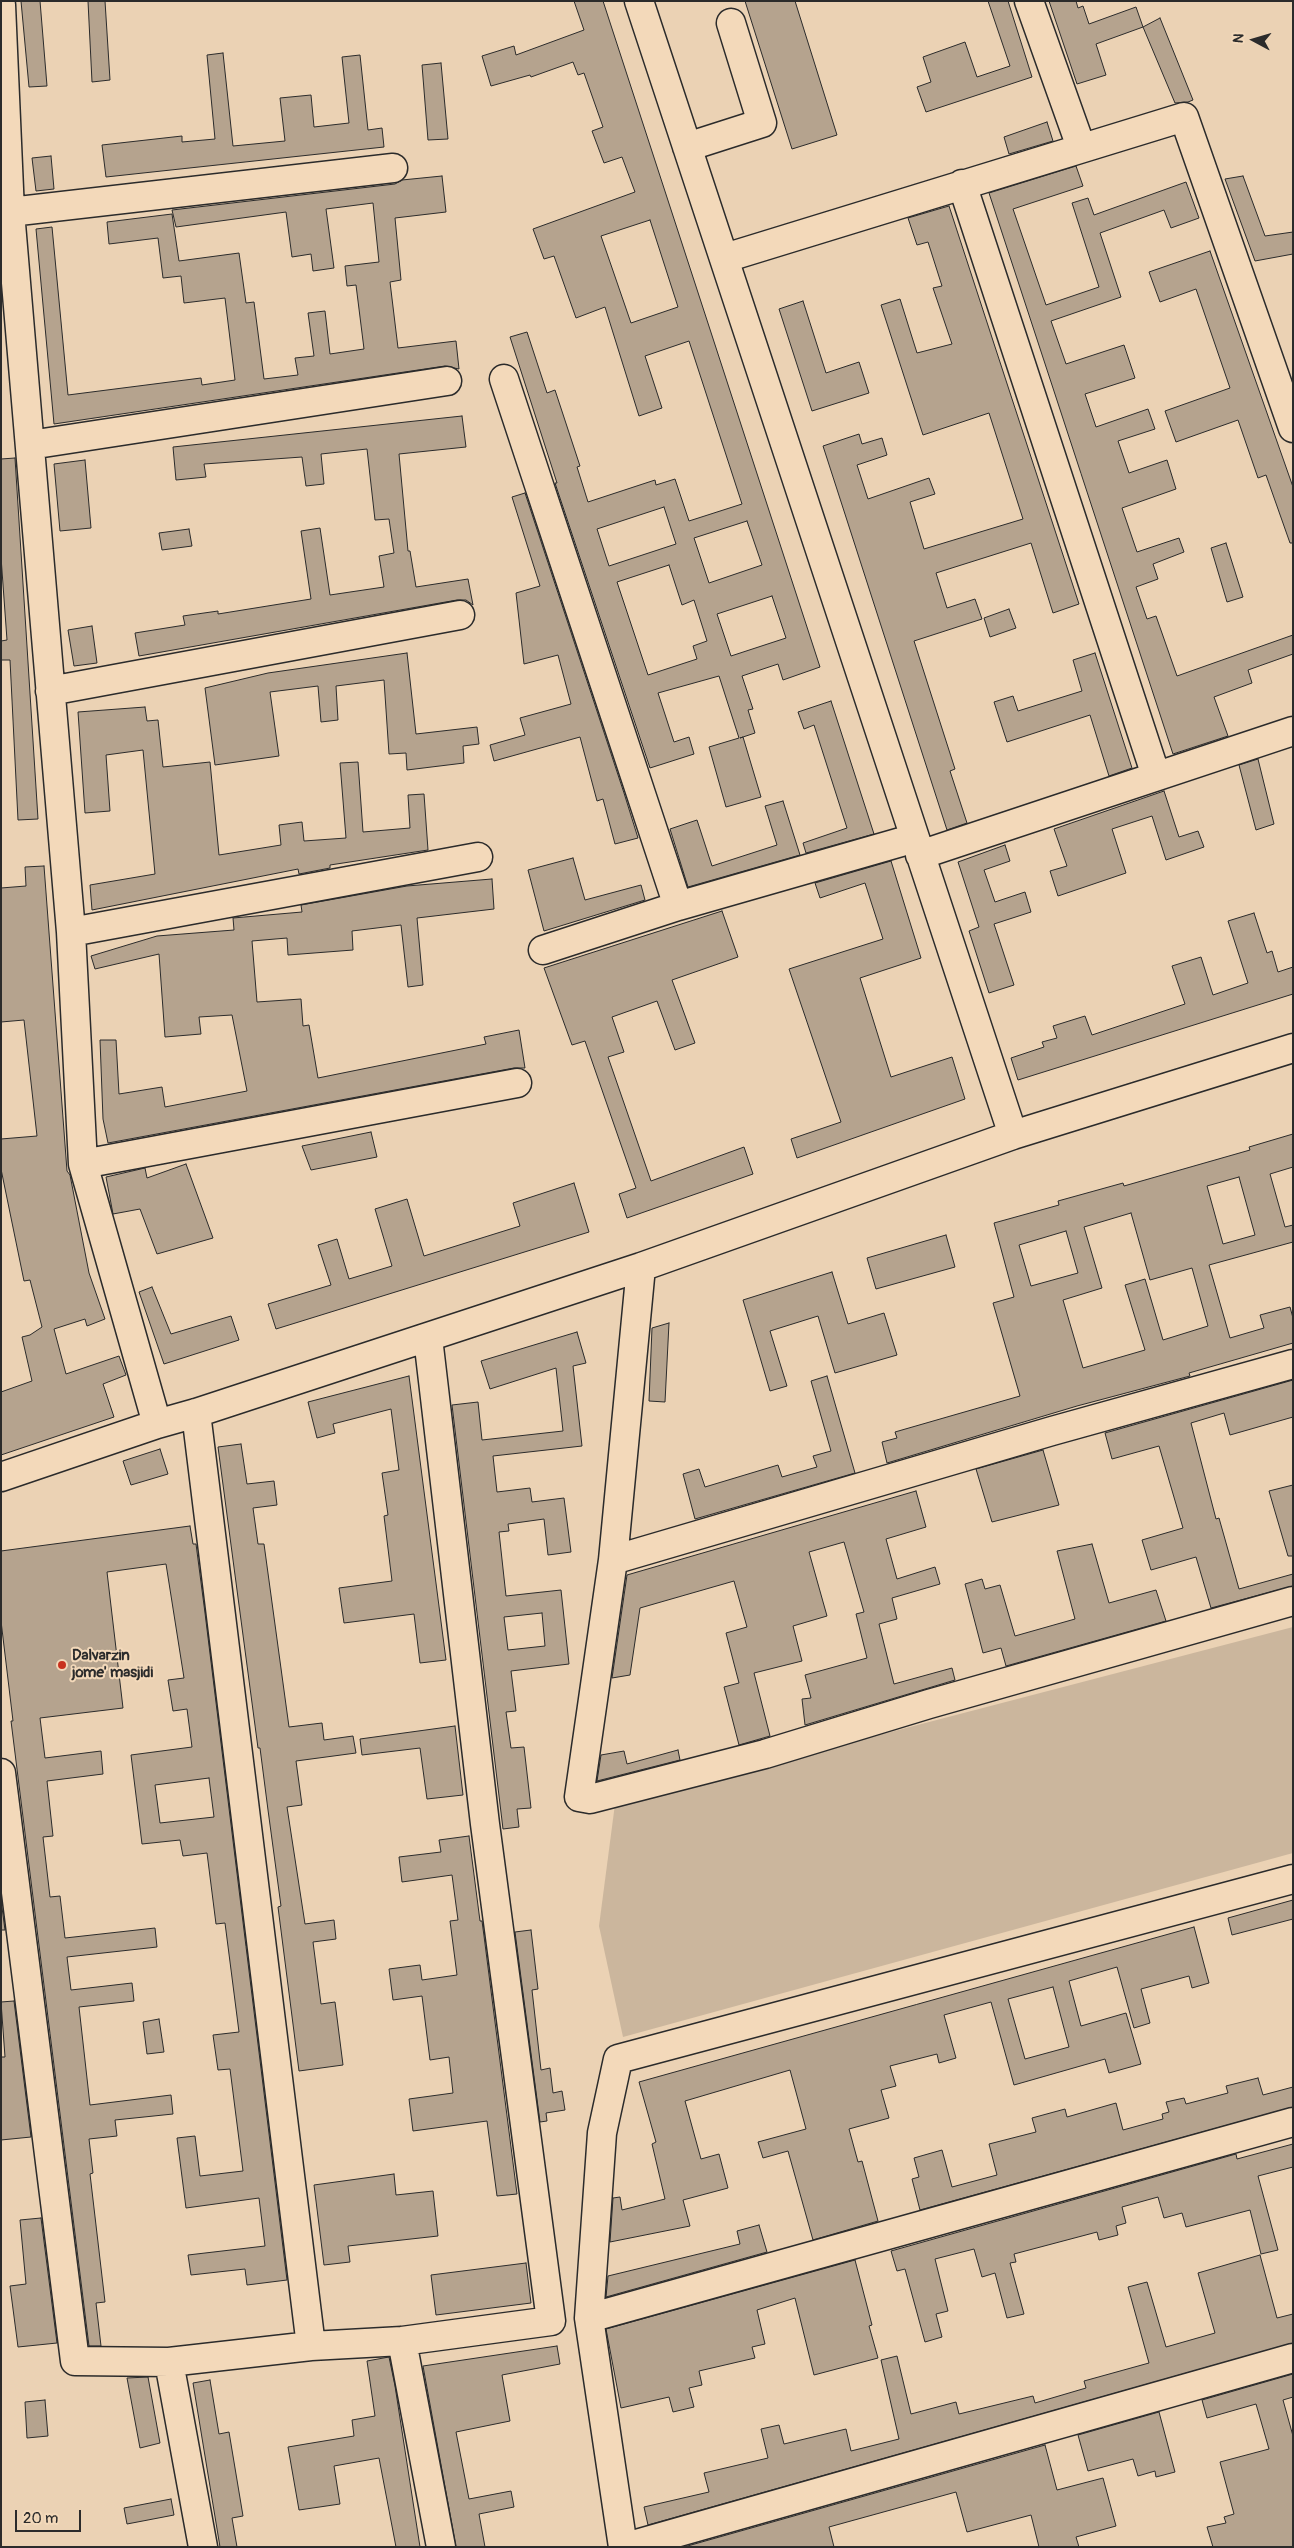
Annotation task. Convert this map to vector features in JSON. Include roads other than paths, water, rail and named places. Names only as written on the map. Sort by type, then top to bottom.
[{"type":"street","points":[[639,1],[1013,1135]]},
{"type":"street","points":[[1029,1],[1081,147]]},
{"type":"street","points":[[1,5],[10,212],[70,932],[84,1164],[157,1424]]},
{"type":"street","points":[[687,147],[762,123],[731,24]]},
{"type":"street","points":[[725,258],[1081,147],[1184,117],[1293,428]]},
{"type":"street","points":[[10,212],[393,168]]},
{"type":"street","points":[[962,184],[1156,776]]},
{"type":"street","points":[[504,379],[678,906]]},
{"type":"street","points":[[30,445],[447,381]]},
{"type":"street","points":[[50,691],[460,615]]},
{"type":"street","points":[[543,950],[678,906],[918,846],[1156,776],[1293,731]]},
{"type":"street","points":[[70,932],[478,857]]},
{"type":"street","points":[[1,1477],[157,1424],[428,1338],[641,1266],[1013,1135],[1293,1048]]},
{"type":"street","points":[[84,1164],[517,1083]]},
{"type":"street","points":[[641,1266],[613,1560],[580,1797],[590,1799],[765,1754],[929,1704],[1293,1602]]},
{"type":"street","points":[[1,1773],[75,2361],[169,2362],[311,2346],[402,2341],[551,2322],[484,1814],[428,1338]]},
{"type":"street","points":[[613,1560],[1052,1431],[1293,1364]]},
{"type":"street","points":[[196,1413],[311,2346]]},
{"type":"street","points":[[1293,1879],[618,2059],[602,2133],[589,2318],[624,2547],[1293,2358]]},
{"type":"street","points":[[589,2318],[1293,2122]]},
{"type":"street","points":[[402,2341],[441,2547]]},
{"type":"street","points":[[169,2362],[203,2547]]},
{"type":"place","name":"Dalvarzin jome' masjidi","points":[[62,1665]]}]
